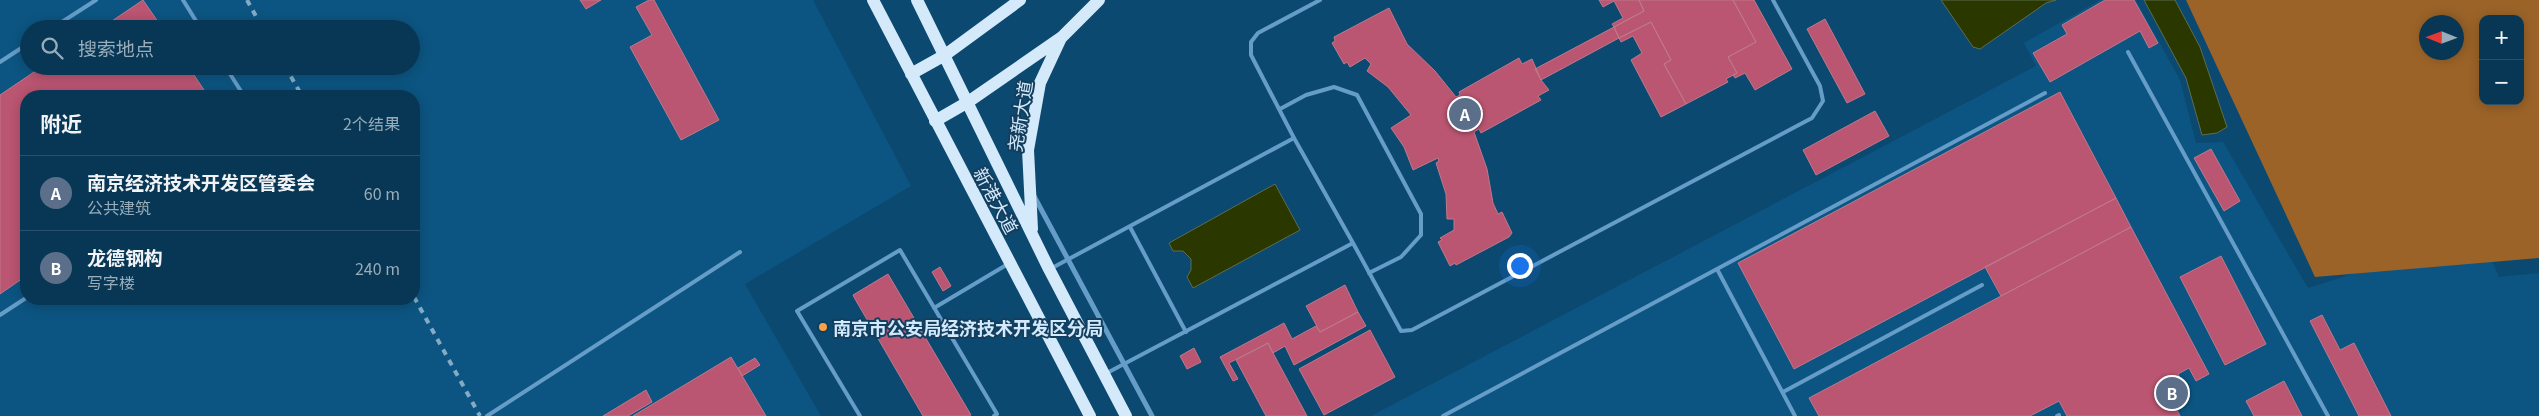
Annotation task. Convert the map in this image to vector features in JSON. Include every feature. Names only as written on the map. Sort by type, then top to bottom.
[{"type":"main road","name":"新港大道","points":[[873,0],[1090,416]]},
{"type":"main road","name":"新港大道","points":[[917,0],[1049,270],[1126,416]]},
{"type":"main road","points":[[911,74],[945,55],[1020,0]]},
{"type":"main road","name":"尧新大道","points":[[936,121],[968,102],[1062,37],[1099,0]]},
{"type":"main road","name":"尧新大道","points":[[1033,234],[1028,150],[1040,83],[1062,37]]},
{"type":"street","points":[[1030,188],[1152,416]]},
{"type":"lane","points":[[65,20],[96,0]]},
{"type":"lane","points":[[183,0],[195,20]]},
{"type":"lane","points":[[1320,0],[1258,33],[1251,42],[1251,55],[1294,138],[1401,331],[1412,330],[1812,118],[1824,101],[1820,86],[1773,0]]},
{"type":"lane","points":[[0,62],[20,49]]},
{"type":"lane","points":[[2128,52],[2328,416]]},
{"type":"lane","points":[[231,75],[240,90]]},
{"type":"lane","points":[[1280,109],[1306,95],[1334,87],[1357,95],[1421,214],[1421,235],[1401,257],[1369,274]]},
{"type":"lane","points":[[1443,416],[2045,93]]},
{"type":"lane","points":[[1049,270],[1294,138]]},
{"type":"lane","points":[[1130,227],[1186,332]]},
{"type":"lane","points":[[1103,375],[1353,243]]},
{"type":"lane","points":[[860,416],[797,311],[900,250],[997,414],[994,416]]},
{"type":"lane","points":[[487,416],[740,252]]},
{"type":"lane","points":[[934,308],[1010,263]]},
{"type":"lane","points":[[1717,269],[1795,416]]},
{"type":"lane","points":[[1783,392],[1982,285]]},
{"type":"lane","points":[[0,315],[20,302]]},
{"type":"shaded area","points":[[0,0],[813,0],[911,186],[745,284],[821,416],[0,416]]},
{"type":"shaded area","points":[[1941,0],[2056,0],[2046,3],[1980,49],[1973,47]]},
{"type":"shaded area","points":[[2100,0],[2136,0],[2180,80],[2196,143],[2223,142],[2308,288],[2480,234],[2499,277],[2539,273],[2539,416],[1371,416],[2036,66],[2024,43]]},
{"type":"shaded area","points":[[2144,0],[2175,0],[2200,47],[2227,127],[2217,133],[2202,135],[2186,78]]},
{"type":"shaded area","points":[[2186,0],[2539,0],[2539,258],[2315,277]]},
{"type":"shaded area","points":[[1275,184],[1300,230],[1193,288],[1187,277],[1191,270],[1191,259],[1183,251],[1173,251],[1169,243]]},
{"type":"building","points":[[143,0],[157,20],[113,20]]},
{"type":"building","points":[[580,0],[601,0],[586,9]]},
{"type":"building","points":[[649,0],[654,0],[719,120],[681,140],[630,47],[652,35],[636,7]]},
{"type":"building","points":[[1599,0],[1639,0],[1644,11],[1614,27],[1612,24],[1623,18],[1614,1],[1603,7]]},
{"type":"building","points":[[1639,0],[1733,0],[1756,42],[1728,57],[1737,73],[1726,79],[1728,82],[1686,104],[1664,64],[1671,60],[1651,22],[1619,38],[1614,27],[1644,11]]},
{"type":"building","points":[[1733,0],[1754,0],[1792,69],[1755,90],[1745,73],[1735,78],[1733,75],[1737,73],[1728,57],[1756,42]]},
{"type":"building","points":[[2105,0],[2134,0],[2158,43],[2149,48],[2140,31],[2050,82],[2033,53],[2067,34],[2062,25]]},
{"type":"building","points":[[1389,8],[1407,44],[1435,71],[1456,97],[1460,95],[1459,92],[1519,58],[1522,64],[1532,59],[1541,80],[1549,90],[1538,96],[1541,100],[1481,133],[1479,129],[1474,132],[1487,169],[1493,203],[1498,214],[1502,212],[1512,233],[1509,237],[1456,265],[1455,263],[1450,266],[1438,242],[1442,240],[1440,238],[1454,230],[1454,219],[1447,219],[1446,194],[1436,163],[1439,161],[1438,158],[1413,170],[1404,147],[1391,128],[1411,115],[1388,87],[1367,71],[1371,64],[1365,58],[1350,67],[1347,62],[1344,64],[1332,43],[1335,41],[1334,37]]},
{"type":"building","points":[[1825,19],[1865,94],[1847,103],[1807,29]]},
{"type":"building","points":[[1651,22],[1671,60],[1664,64],[1686,104],[1661,117],[1631,60],[1642,53],[1633,36],[1621,42],[1619,38]]},
{"type":"building","points":[[1614,27],[1619,38],[1541,80],[1535,69]]},
{"type":"building","points":[[30,75],[194,75],[204,90],[20,90],[20,280],[0,294],[0,95]]},
{"type":"building","points":[[2060,92],[2116,198],[1794,369],[1738,263]]},
{"type":"building","points":[[1875,111],[1889,136],[1816,175],[1803,150]]},
{"type":"building","points":[[2211,149],[2240,201],[2224,211],[2194,158]]},
{"type":"building","points":[[2116,198],[2131,227],[2001,296],[1985,267]]},
{"type":"building","points":[[2131,227],[2209,374],[2196,381],[2189,368],[2178,374],[2190,396],[2174,404],[2180,416],[2067,416],[2059,401],[2030,416],[1819,416],[1809,398]]},
{"type":"building","points":[[2221,256],[2266,344],[2225,365],[2180,277]]},
{"type":"building","points":[[940,267],[951,286],[943,291],[932,272]]},
{"type":"building","points":[[888,274],[971,415],[923,416],[853,295]]},
{"type":"building","points":[[1345,285],[1358,312],[1320,332],[1306,306]]},
{"type":"building","points":[[1358,312],[1366,326],[1294,365],[1285,346],[1273,353],[1268,343],[1229,363],[1238,379],[1233,381],[1220,357],[1284,323],[1292,339],[1316,326],[1320,332]]},
{"type":"building","points":[[2322,315],[2340,350],[2354,343],[2391,416],[2359,416],[2310,321]]},
{"type":"building","points":[[1370,330],[1395,377],[1324,415],[1299,369]]},
{"type":"building","points":[[1268,343],[1307,416],[1266,416],[1236,360]]},
{"type":"building","points":[[1194,348],[1201,362],[1187,369],[1180,356]]},
{"type":"building","points":[[731,357],[766,416],[633,416]]},
{"type":"building","points":[[755,358],[760,365],[742,376],[738,368]]},
{"type":"building","points":[[2284,381],[2302,416],[2254,416],[2246,401]]},
{"type":"building","points":[[646,390],[652,402],[628,416],[603,416]]},
{"type":"railway","points":[[247,0],[258,20]]},
{"type":"railway","points":[[290,75],[299,90]]},
{"type":"railway","points":[[418,305],[480,416]]},
{"type":"place","name":"南京经济技术开发区管委会","points":[[1465,114]]},
{"type":"place","name":"南京市公安局经济技术开发区分局","points":[[823,327]]},
{"type":"place","name":"龙德钢构","points":[[2172,393]]}]
